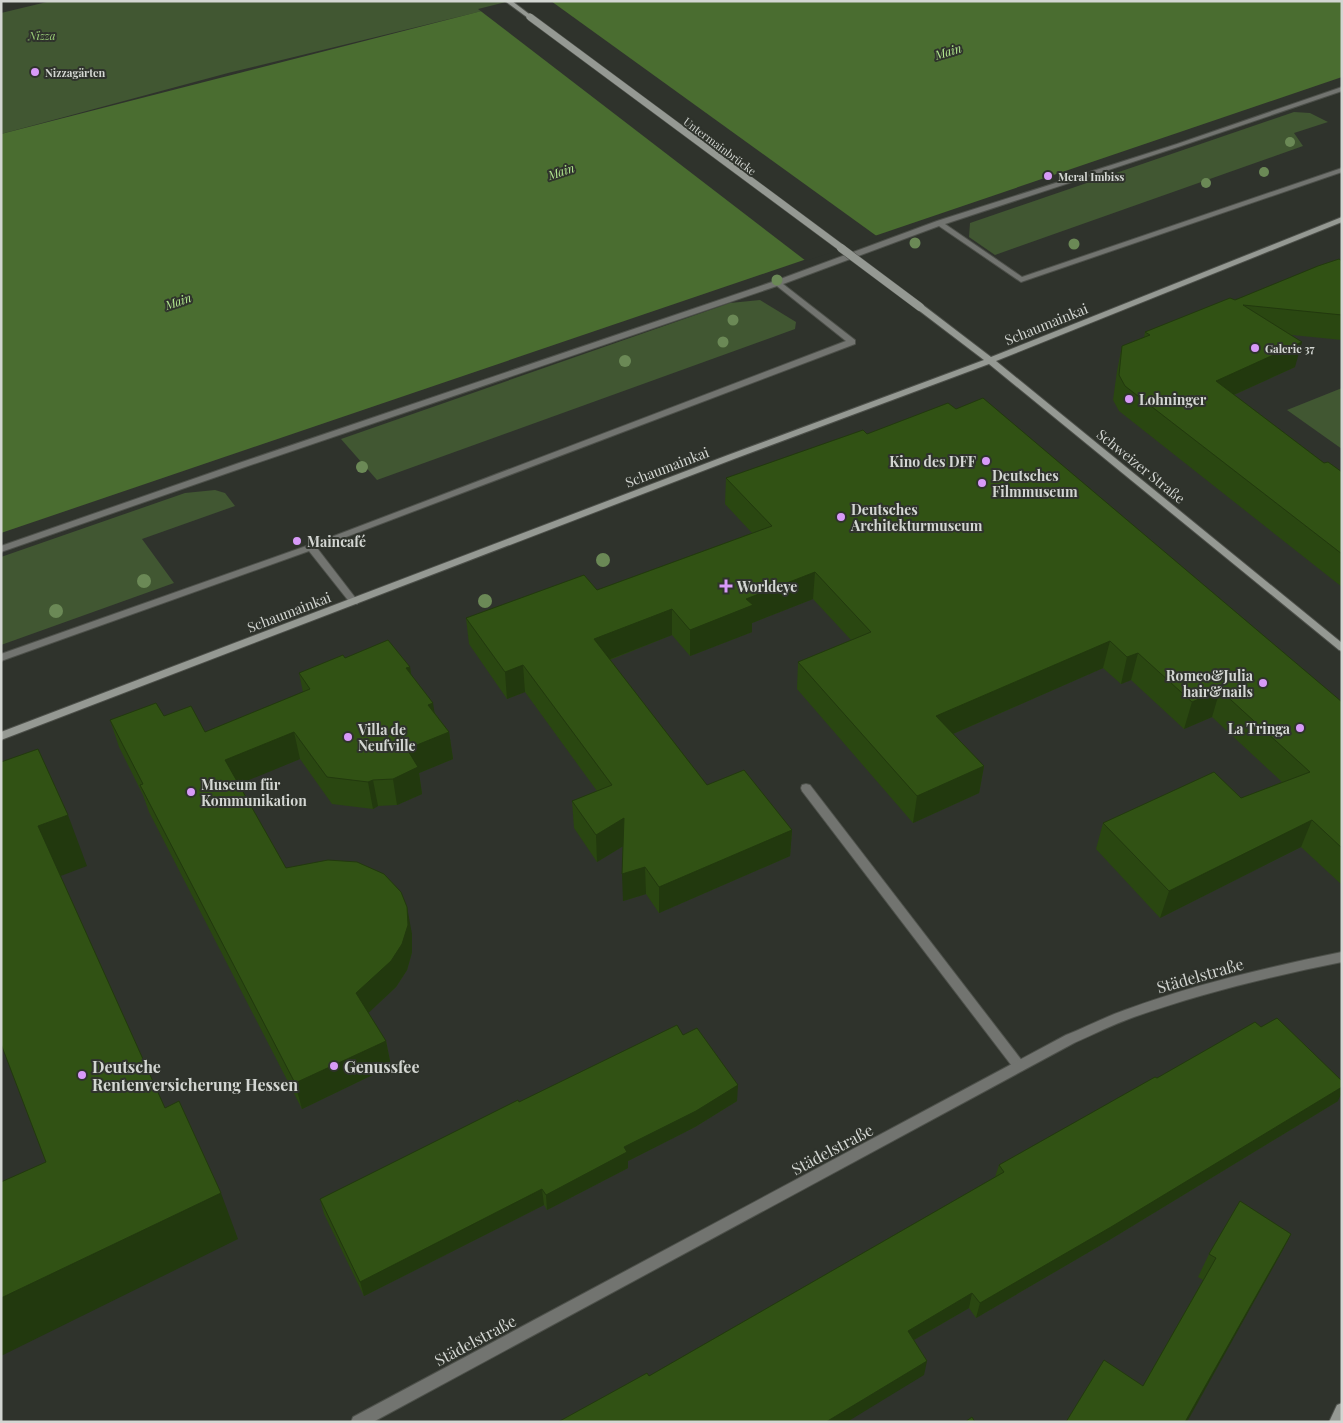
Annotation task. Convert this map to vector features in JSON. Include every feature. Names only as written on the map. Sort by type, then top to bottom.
[{"type":"main road","name":"Untermainbrücke","points":[[508,1],[920,307]]},
{"type":"main road","name":"Schaumainkai","points":[[1,736],[740,454],[991,361],[1342,219]]},
{"type":"main road","name":"Schweizer Straße","points":[[920,307],[991,361],[1342,648]]},
{"type":"main road","points":[[1336,1422],[1342,1410]]},
{"type":"street","points":[[1,549],[224,471],[778,283],[940,223],[1179,145],[1342,89]]},
{"type":"street","points":[[940,223],[1021,280],[1342,170]]},
{"type":"street","points":[[1,658],[311,548],[852,342],[778,283]]},
{"type":"street","points":[[311,548],[354,602]]},
{"type":"street","points":[[806,788],[1019,1066]]},
{"type":"street","name":"Städelstraße","points":[[358,1422],[1070,1040],[1128,1014],[1185,996],[1286,968],[1342,957]]},
{"type":"green space","name":"Nizza","points":[[51,1],[523,1],[228,73],[1,134],[1,13]]},
{"type":"green space","points":[[1294,112],[1310,113],[1328,122],[1294,133],[1303,146],[995,255],[969,237],[970,223]]},
{"type":"green space","points":[[760,300],[796,322],[795,329],[377,480],[341,439],[730,303]]},
{"type":"green space","points":[[1342,388],[1342,449],[1287,410]]},
{"type":"green space","points":[[215,490],[225,493],[235,506],[142,539],[174,583],[1,645],[1,557],[185,493]]},
{"type":"water","name":"Main","points":[[521,1],[1342,1],[1342,77],[1,533],[1,134]]},
{"type":"pier","points":[[510,1],[551,1],[878,237],[806,261],[478,9]]},
{"type":"building","points":[[1339,259],[1342,261],[1342,315],[1243,305],[1302,342],[1216,381],[1324,463],[1328,462],[1342,472],[1342,554],[1125,386],[1119,375],[1122,346],[1150,335],[1145,332],[1230,298],[1235,300]]},
{"type":"building","points":[[983,398],[1342,702],[1342,848],[1312,820],[1169,891],[1103,823],[1214,772],[1241,798],[1310,772],[1220,690],[1192,702],[1138,653],[1127,657],[1110,641],[936,716],[984,766],[917,796],[798,662],[871,632],[815,572],[746,599],[753,605],[690,630],[672,609],[594,639],[707,785],[744,770],[792,830],[659,887],[645,867],[622,874],[624,818],[596,835],[572,801],[612,785],[523,665],[505,672],[466,618],[584,575],[597,590],[772,526],[726,478],[863,430],[867,434],[948,403],[956,409]]},
{"type":"building","points":[[388,640],[410,667],[406,668],[433,703],[428,705],[449,732],[407,749],[418,767],[393,779],[368,782],[327,777],[294,732],[225,760],[286,868],[328,860],[357,862],[384,874],[401,892],[407,907],[408,925],[402,944],[391,961],[356,993],[386,1041],[295,1083],[140,785],[143,784],[110,720],[156,703],[164,716],[191,706],[205,732],[310,689],[299,673],[343,655],[345,658]]},
{"type":"building","name":"Deutsche Rentenversicherung Hessen","points":[[38,749],[68,815],[38,826],[165,1108],[179,1101],[221,1193],[1,1298],[1,1182],[46,1162],[1,1044],[1,762]]},
{"type":"building","points":[[1277,1018],[1342,1081],[1342,1087],[1111,1227],[980,1303],[972,1293],[908,1331],[927,1361],[826,1422],[558,1422],[647,1373],[649,1376],[1004,1172],[999,1165],[1155,1077],[1157,1078],[1255,1022],[1261,1027]]},
{"type":"building","points":[[677,1025],[683,1035],[697,1028],[738,1085],[696,1111],[624,1147],[627,1152],[546,1195],[542,1189],[360,1282],[320,1199],[518,1100],[519,1102]]},
{"type":"building","points":[[1240,1201],[1291,1234],[1185,1422],[1066,1422],[1104,1360],[1143,1386],[1216,1258],[1209,1254]]},
{"type":"building","points":[[972,1417],[975,1422],[965,1422]]},
{"type":"place","name":"Nizzagärten","points":[[35,72]]},
{"type":"place","name":"Meral Imbiss","points":[[1048,176]]},
{"type":"place","name":"Galerie 37","points":[[1255,348]]},
{"type":"place","name":"Lohninger","points":[[1129,399]]},
{"type":"place","name":"Kino des DFF","points":[[986,461]]},
{"type":"place","name":"Deutsches Filmmuseum","points":[[982,483]]},
{"type":"place","name":"Deutsches Architekturmuseum","points":[[841,517]]},
{"type":"place","name":"Maincafé","points":[[297,541]]},
{"type":"place","name":"Worldeye","points":[[726,586]]},
{"type":"place","name":"Romeo&Julia hair&nails","points":[[1263,683]]},
{"type":"place","name":"La Tringa","points":[[1300,728]]},
{"type":"place","name":"Villa de Neufville","points":[[348,737]]},
{"type":"place","name":"Museum für Kommunikation","points":[[191,792]]},
{"type":"place","name":"Genussfee","points":[[334,1066]]},
{"type":"place","name":"Deutsche Rentenversicherung Hessen","points":[[82,1075]]}]
